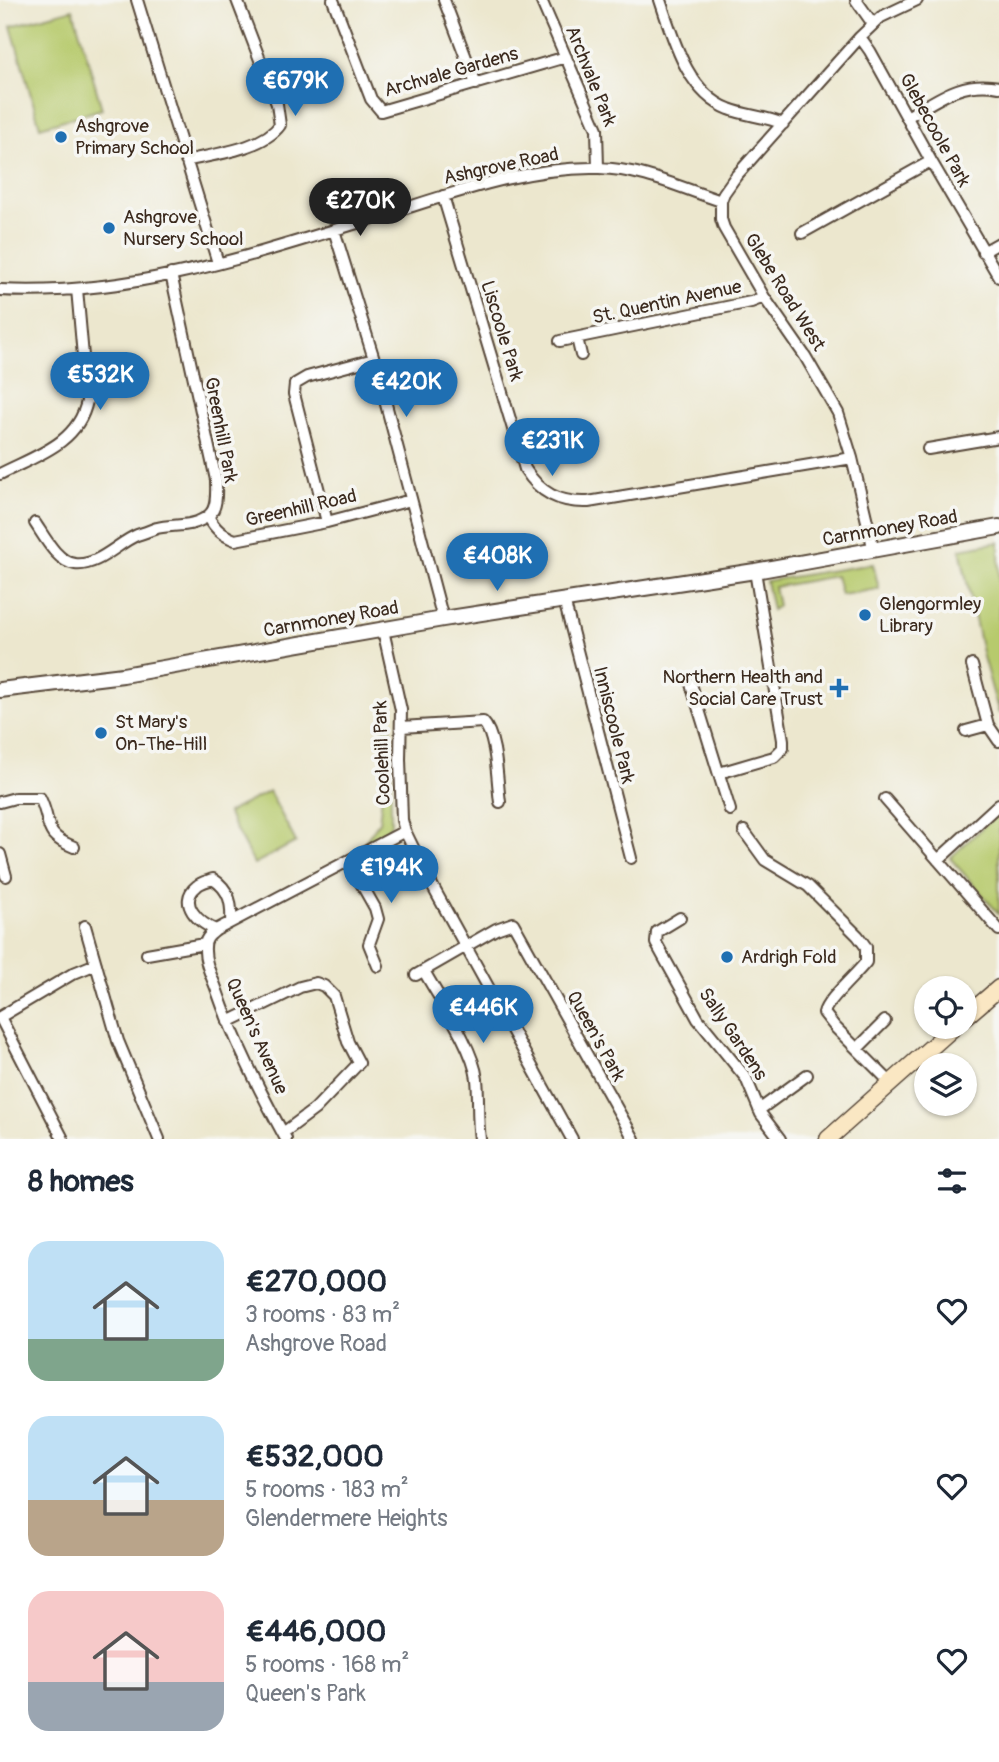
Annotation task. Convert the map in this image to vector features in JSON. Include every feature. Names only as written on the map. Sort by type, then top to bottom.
[{"type":"main road","points":[[977,1007],[999,988]]},
{"type":"main road","points":[[828,1139],[940,1039]]},
{"type":"street","points":[[137,0],[218,263]]},
{"type":"street","points":[[186,161],[263,140],[280,125],[277,104],[237,0]]},
{"type":"street","name":"Archvale Gardens","points":[[332,0],[371,99],[381,111],[566,57]]},
{"type":"street","points":[[444,0],[476,84]]},
{"type":"street","name":"Archvale Park","points":[[541,0],[597,129],[598,168]]},
{"type":"street","points":[[660,0],[676,48],[684,64],[705,92],[729,109],[783,124]]},
{"type":"street","points":[[856,0],[873,24]]},
{"type":"street","points":[[721,201],[736,176],[860,37],[893,10],[918,0]]},
{"type":"street","name":"Glebecoole Park","points":[[860,37],[999,277]]},
{"type":"street","points":[[907,117],[954,90],[986,85],[999,87]]},
{"type":"street","points":[[802,233],[931,161]]},
{"type":"street","name":"Ashgrove Road","points":[[0,290],[77,289],[171,274],[218,263],[513,178],[564,170],[598,168],[639,173],[721,201]]},
{"type":"street","name":"Liscoole Park","points":[[443,197],[525,469],[543,491],[571,503],[588,502],[852,458]]},
{"type":"street","name":"Glebe Road West","points":[[721,201],[724,228],[764,297],[829,394],[845,431],[874,551]]},
{"type":"street","points":[[334,229],[374,359],[443,619]]},
{"type":"street","points":[[983,252],[999,243]]},
{"type":"street","name":"Greenhill Park","points":[[171,274],[216,480],[216,498],[213,511],[208,516]]},
{"type":"street","points":[[0,474],[67,438],[84,414],[86,401],[77,289]]},
{"type":"street","name":"St. Quentin Avenue","points":[[561,341],[751,302],[764,297]]},
{"type":"street","name":"St. Quentin Avenue","points":[[577,338],[581,355]]},
{"type":"street","points":[[327,522],[294,394],[296,384],[307,377],[374,359]]},
{"type":"street","points":[[928,449],[999,438]]},
{"type":"street","name":"Greenhill Road","points":[[208,516],[215,528],[235,540],[327,522],[411,500]]},
{"type":"street","points":[[35,523],[56,552],[71,564],[85,564],[133,537],[158,528],[186,526],[208,516]]},
{"type":"street","name":"Carnmoney Road","points":[[0,690],[122,675],[443,619],[874,551],[999,527]]},
{"type":"street","points":[[719,774],[774,757],[783,748],[755,571]]},
{"type":"street","name":"Inniscoole Park","points":[[564,600],[632,858]]},
{"type":"street","name":"Coolehill Park","points":[[383,630],[398,695],[402,820],[405,831],[466,946]]},
{"type":"street","points":[[972,665],[988,725],[999,741]]},
{"type":"street","points":[[691,684],[730,810]]},
{"type":"street","points":[[401,727],[483,722],[488,727],[492,741],[500,802]]},
{"type":"street","points":[[966,731],[988,725]]},
{"type":"street","points":[[0,802],[15,798],[40,798],[46,810],[48,826],[58,840],[74,847]]},
{"type":"street","points":[[885,799],[999,930]]},
{"type":"street","points":[[938,860],[999,804]]},
{"type":"street","points":[[147,954],[204,944],[207,937],[216,930],[405,831]]},
{"type":"street","points":[[744,831],[765,860],[808,886],[866,947],[866,962],[851,981],[826,1004],[824,1013],[891,1083]]},
{"type":"street","points":[[0,854],[6,876]]},
{"type":"street","points":[[349,862],[375,908],[378,919],[369,944],[378,966]]},
{"type":"street","points":[[216,930],[203,926],[192,915],[190,901],[198,884],[213,879],[222,885],[229,894],[231,922]]},
{"type":"street","name":"Sally Gardens","points":[[680,918],[657,932],[656,943],[698,1019],[746,1079],[759,1110],[780,1139]]},
{"type":"street","name":"Queen's Park","points":[[481,1139],[477,1116],[477,1078],[469,1052],[420,973],[496,929],[513,923],[634,1139]]},
{"type":"street","points":[[85,926],[118,1041],[159,1139]]},
{"type":"street","name":"Queen's Avenue","points":[[204,944],[206,960],[228,1021],[259,1091],[285,1136]]},
{"type":"street","points":[[466,946],[572,1139]]},
{"type":"street","points":[[63,1139],[0,1017],[74,973],[96,964]]},
{"type":"street","points":[[228,1021],[299,987],[316,983],[324,986],[334,996],[348,1042],[359,1063],[285,1136]]},
{"type":"street","points":[[857,1049],[885,1021]]},
{"type":"street","points":[[759,1110],[807,1075]]},
{"type":"green space","points":[[73,9],[102,109],[40,127],[11,26]]},
{"type":"green space","points":[[999,542],[999,714],[983,657],[960,549]]},
{"type":"green space","points":[[873,564],[879,589],[841,595],[836,576],[774,587],[778,606],[772,610],[766,581]]},
{"type":"green space","points":[[384,728],[391,728],[391,824],[386,832],[362,846],[379,822],[386,760]]},
{"type":"green space","points":[[269,791],[296,842],[254,864],[227,813]]},
{"type":"green space","points":[[999,812],[999,914],[950,858]]},
{"type":"place","name":"Ashgrove Primary School","points":[[61,137]]},
{"type":"place","name":"Ashgrove Nursery School","points":[[109,228]]},
{"type":"place","name":"Glengormley Library","points":[[865,615]]},
{"type":"place","name":"Northern Health and Social Care Trust","points":[[839,688]]},
{"type":"place","name":"St Mary's On-The-Hill","points":[[101,733]]},
{"type":"place","name":"Ardrigh Fold","points":[[727,957]]}]
